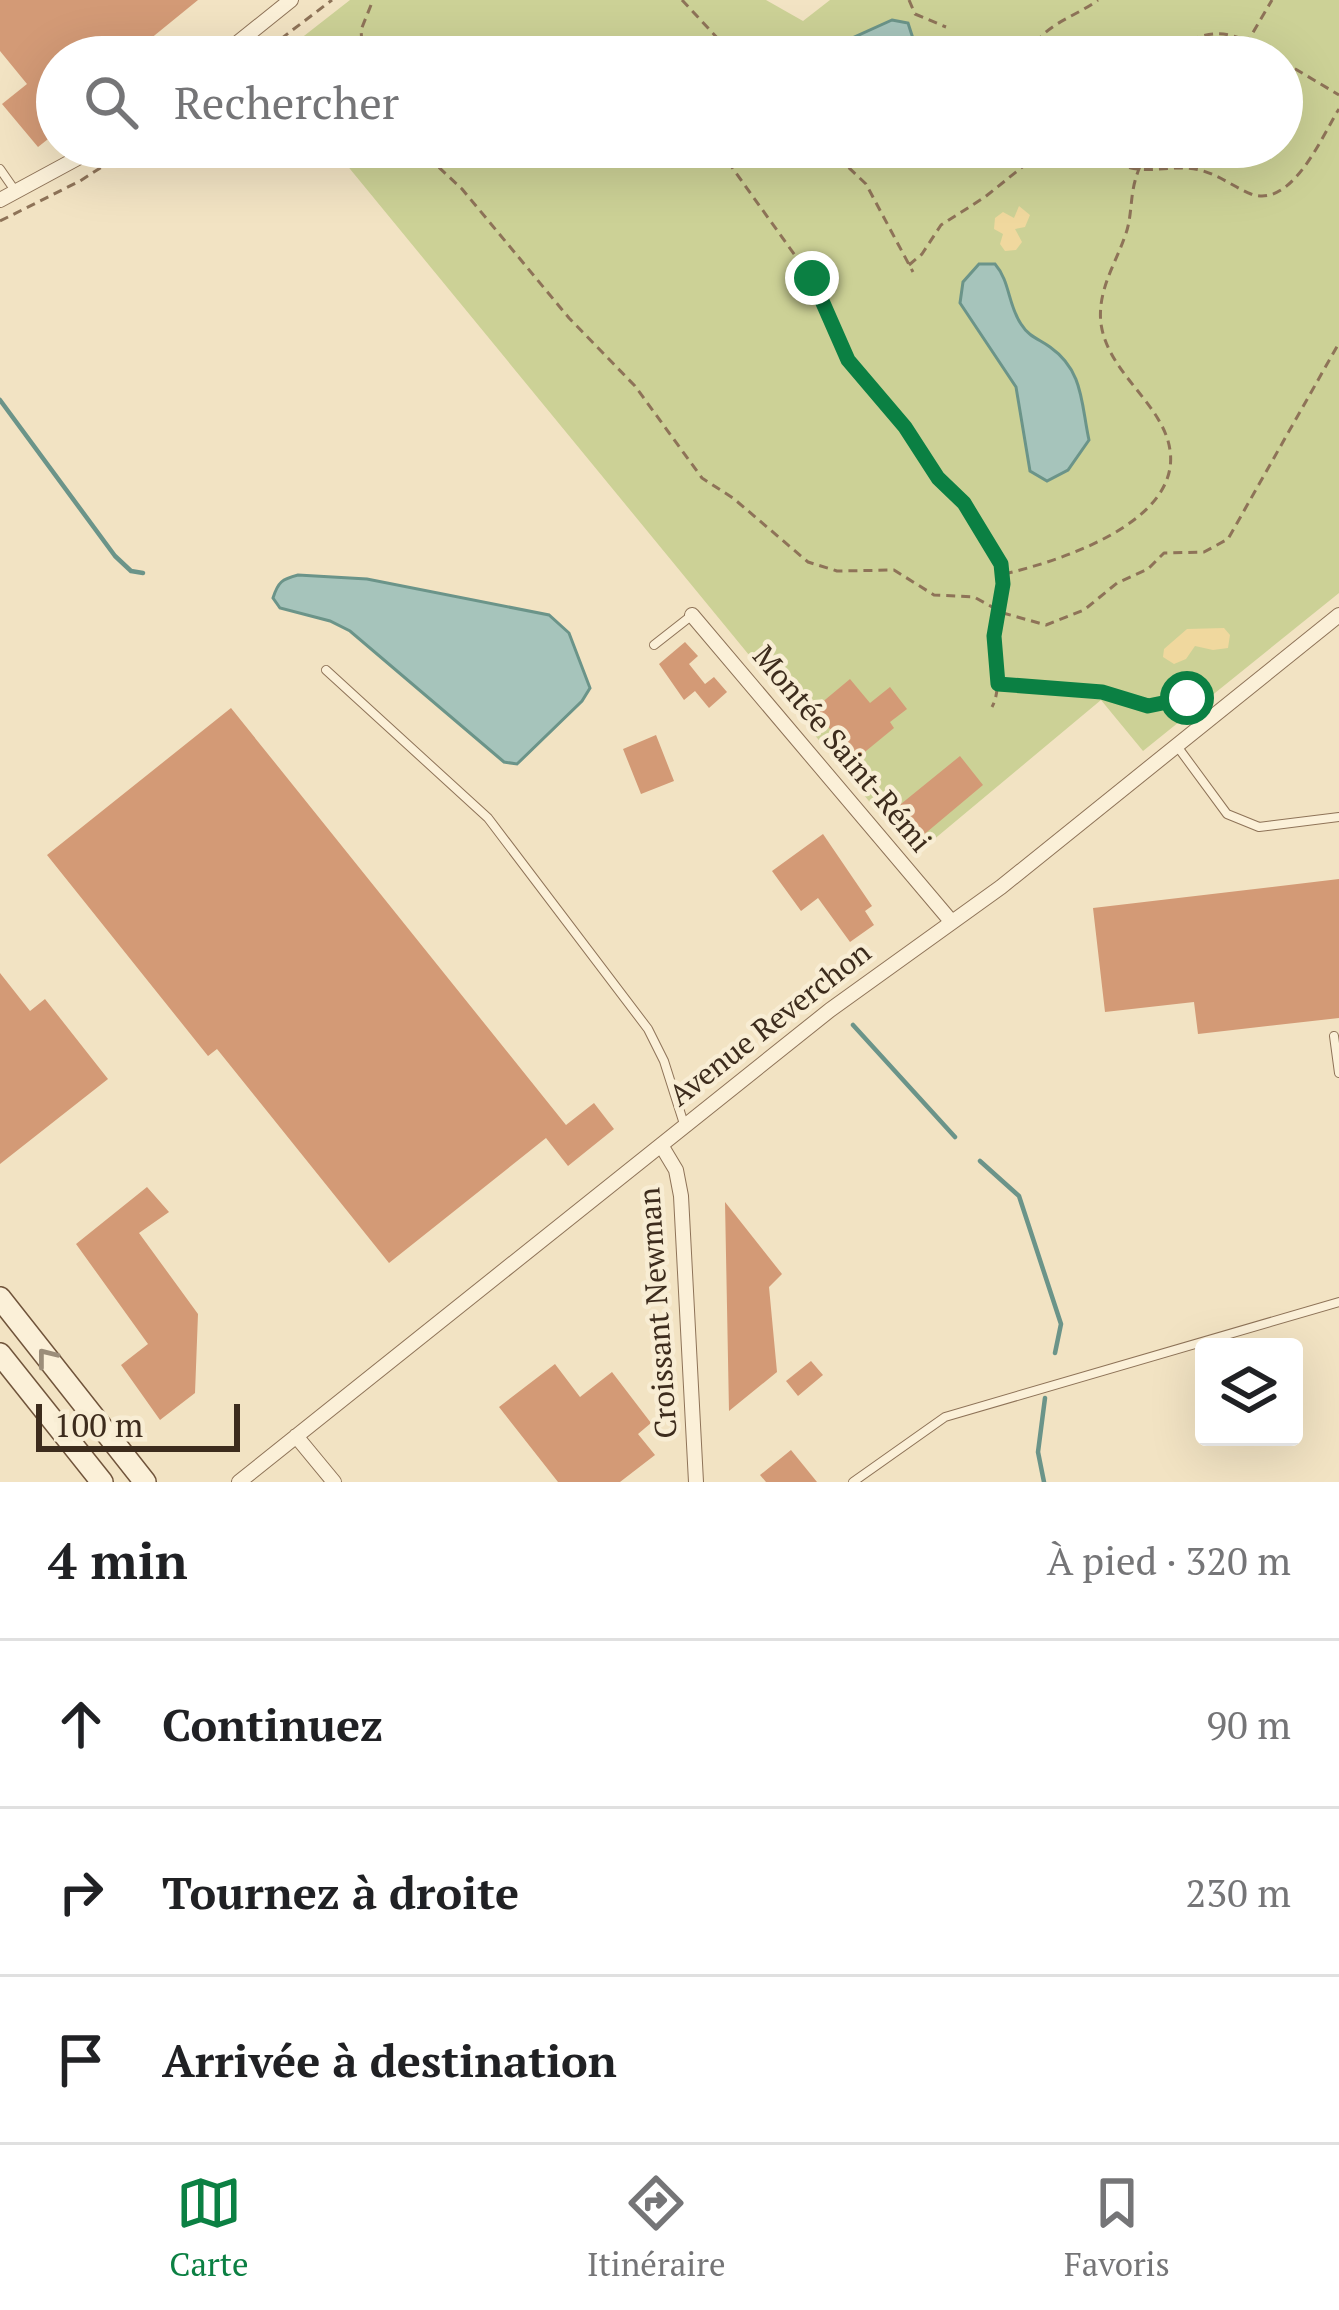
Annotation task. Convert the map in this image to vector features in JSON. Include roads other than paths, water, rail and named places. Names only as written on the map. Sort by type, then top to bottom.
[{"type":"main road","points":[[0,1298],[145,1482]]},
{"type":"main road","points":[[0,1354],[102,1482]]},
{"type":"street","points":[[246,36],[291,0]]},
{"type":"street","points":[[0,200],[60,168]]},
{"type":"street","name":"Montée Saint-Rémi","points":[[692,615],[950,920]]},
{"type":"street","name":"Avenue Reverchon","points":[[239,1482],[685,1125],[950,920],[1001,887],[1339,615]]},
{"type":"street","name":"Croissant Newman","points":[[661,1145],[673,1164],[681,1196],[695,1482]]},
{"type":"street","points":[[296,1436],[334,1482]]},
{"type":"lane","points":[[0,170],[16,192]]},
{"type":"lane","points":[[654,645],[692,615]]},
{"type":"lane","points":[[326,670],[432,763],[500,831],[648,1029],[685,1125]]},
{"type":"lane","points":[[1178,746],[1227,814],[1259,826],[1339,818]]},
{"type":"lane","points":[[1334,1036],[1339,1073]]},
{"type":"lane","points":[[853,1482],[945,1417],[1339,1302]]},
{"type":"lane","points":[[0,1371],[29,1391]]},
{"type":"water","points":[[892,20],[908,23],[912,36],[857,36]]},
{"type":"water","points":[[979,264],[995,264],[1021,324],[1061,356],[1079,389],[1089,440],[1068,470],[1047,481],[1030,471],[1016,387],[960,303],[963,282]]},
{"type":"water","points":[[298,575],[367,579],[549,615],[569,633],[590,688],[517,764],[504,762],[350,631],[280,608],[273,598],[277,588]]},
{"type":"waterway","points":[[0,400],[115,556],[131,571],[143,573]]},
{"type":"waterway","points":[[853,1025],[955,1137]]},
{"type":"waterway","points":[[980,1161],[1019,1196],[1061,1324],[1055,1353]]},
{"type":"waterway","points":[[1044,1482],[1038,1452],[1045,1398]]}]
